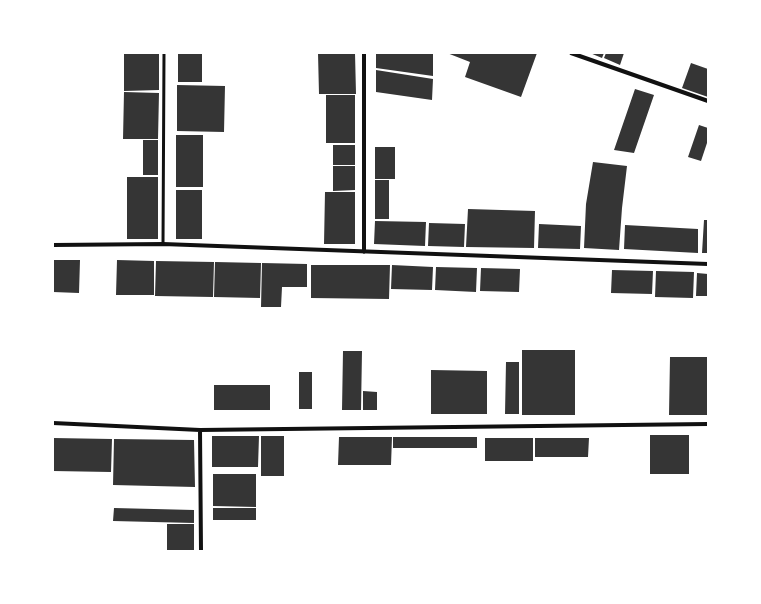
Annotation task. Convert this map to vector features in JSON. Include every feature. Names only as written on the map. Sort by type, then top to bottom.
[{"type":"street","points":[[364,53],[364,252]]},
{"type":"street","points":[[571,53],[708,101]]},
{"type":"street","points":[[53,245],[163,244],[708,264]]},
{"type":"street","points":[[53,423],[200,430],[708,424]]},
{"type":"street","points":[[200,430],[201,551]]},
{"type":"lane","points":[[163,244],[164,53]]},
{"type":"building","points":[[124,53],[159,53],[159,90],[124,91]]},
{"type":"building","points":[[178,53],[202,53],[202,82],[178,82]]},
{"type":"building","points":[[318,53],[355,53],[356,94],[319,94]]},
{"type":"building","points":[[376,53],[433,54],[433,76],[376,68]]},
{"type":"building","points":[[447,53],[537,53],[521,97],[465,77],[470,62]]},
{"type":"building","points":[[590,53],[604,53],[602,58]]},
{"type":"building","points":[[606,53],[624,53],[620,65],[604,58]]},
{"type":"building","points":[[691,63],[708,69],[708,97],[682,88]]},
{"type":"building","points":[[376,70],[433,79],[432,100],[376,92]]},
{"type":"building","points":[[177,85],[225,86],[224,132],[177,131]]},
{"type":"building","points":[[635,89],[654,95],[634,153],[614,150]]},
{"type":"building","points":[[124,92],[159,93],[158,139],[123,139]]},
{"type":"building","points":[[326,95],[355,95],[355,143],[326,143]]},
{"type":"building","points":[[699,125],[708,128],[708,140],[701,161],[688,157]]},
{"type":"building","points":[[176,135],[203,135],[203,187],[176,187]]},
{"type":"building","points":[[143,140],[158,140],[158,175],[143,175]]},
{"type":"building","points":[[333,145],[355,145],[355,165],[333,165]]},
{"type":"building","points":[[375,147],[395,147],[395,179],[375,179]]},
{"type":"building","points":[[593,162],[627,166],[619,250],[584,248],[586,204]]},
{"type":"building","points":[[333,166],[355,166],[355,190],[333,191]]},
{"type":"building","points":[[127,177],[158,177],[158,239],[127,239]]},
{"type":"building","points":[[375,180],[389,180],[389,219],[375,219]]},
{"type":"building","points":[[176,190],[202,190],[202,239],[176,239]]},
{"type":"building","points":[[325,192],[355,192],[355,244],[324,244]]},
{"type":"building","points":[[468,209],[535,211],[534,248],[466,247]]},
{"type":"building","points":[[704,220],[708,220],[708,253],[702,253]]},
{"type":"building","points":[[375,221],[426,222],[425,246],[374,244]]},
{"type":"building","points":[[429,223],[465,224],[464,247],[428,246]]},
{"type":"building","points":[[539,224],[581,226],[580,249],[538,248]]},
{"type":"building","points":[[625,225],[698,229],[698,253],[624,249]]},
{"type":"building","points":[[53,260],[80,260],[79,293],[53,292]]},
{"type":"building","points":[[117,260],[154,261],[154,295],[116,295]]},
{"type":"building","points":[[156,261],[214,262],[213,297],[155,296]]},
{"type":"building","points":[[215,262],[261,263],[260,298],[214,297]]},
{"type":"building","points":[[262,263],[307,264],[307,287],[282,287],[281,307],[261,307]]},
{"type":"building","points":[[311,265],[390,265],[389,299],[311,298]]},
{"type":"building","points":[[392,265],[433,267],[432,290],[391,289]]},
{"type":"building","points":[[436,267],[477,268],[476,292],[435,290]]},
{"type":"building","points":[[481,268],[520,269],[519,292],[480,291]]},
{"type":"building","points":[[612,270],[653,271],[652,294],[611,293]]},
{"type":"building","points":[[656,271],[694,272],[693,298],[655,297]]},
{"type":"building","points":[[697,273],[708,274],[708,296],[696,296]]},
{"type":"building","points":[[522,350],[575,350],[575,415],[522,415]]},
{"type":"building","points":[[343,351],[362,351],[361,410],[342,410]]},
{"type":"building","points":[[670,357],[708,357],[708,415],[669,415]]},
{"type":"building","points":[[506,362],[519,362],[519,414],[505,414]]},
{"type":"building","points":[[431,370],[487,371],[487,414],[431,414]]},
{"type":"building","points":[[299,372],[312,372],[312,409],[299,409]]},
{"type":"building","points":[[214,385],[270,385],[270,410],[214,410]]},
{"type":"building","points":[[363,391],[377,392],[377,410],[363,410]]},
{"type":"building","points":[[650,435],[689,435],[689,474],[650,474]]},
{"type":"building","points":[[212,436],[259,436],[258,467],[212,467]]},
{"type":"building","points":[[261,436],[284,436],[284,476],[261,476]]},
{"type":"building","points":[[339,437],[392,437],[391,465],[338,465]]},
{"type":"building","points":[[393,437],[477,437],[477,448],[393,448]]},
{"type":"building","points":[[53,438],[112,439],[111,472],[53,471]]},
{"type":"building","points":[[485,438],[533,438],[533,461],[485,461]]},
{"type":"building","points":[[535,438],[589,438],[588,457],[535,457]]},
{"type":"building","points":[[114,439],[194,440],[195,487],[113,485]]},
{"type":"building","points":[[213,474],[256,474],[256,507],[213,506]]},
{"type":"building","points":[[114,508],[194,510],[194,523],[113,521]]},
{"type":"building","points":[[213,508],[256,508],[256,520],[213,520]]},
{"type":"building","points":[[167,524],[194,524],[194,551],[167,551]]}]
